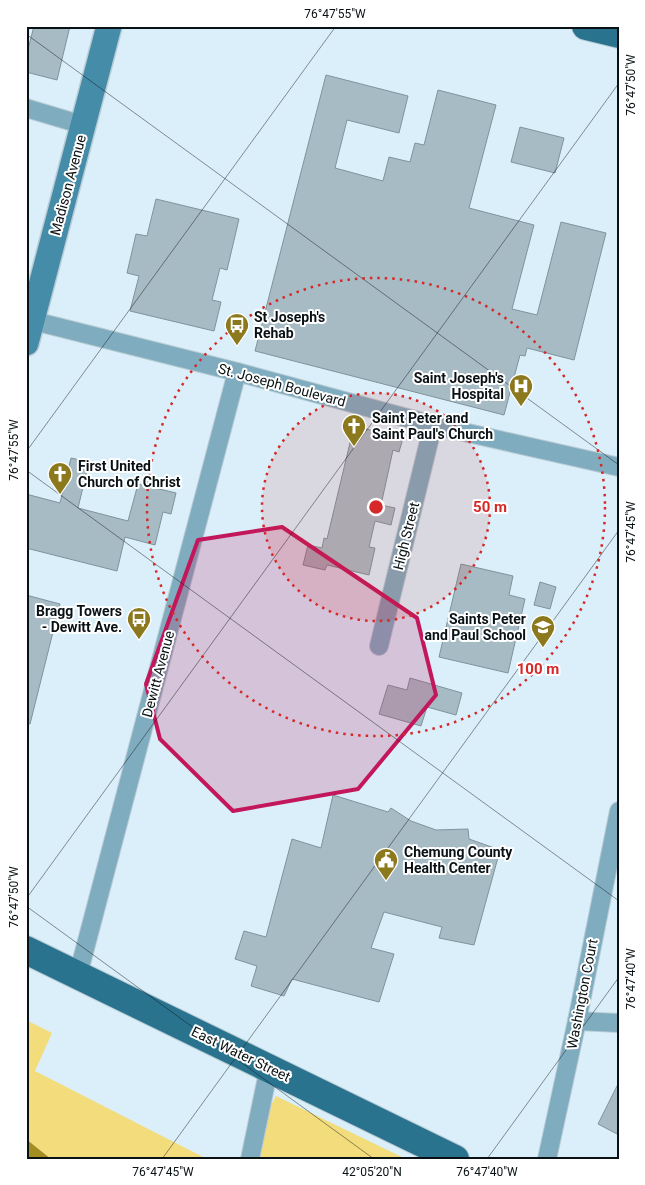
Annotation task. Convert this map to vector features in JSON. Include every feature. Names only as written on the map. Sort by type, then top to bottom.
[{"type":"main road","name":"Madison Avenue","points":[[28,328],[109,26]]},
{"type":"main road","points":[[586,26],[619,34]]},
{"type":"main road","name":"East Water Street","points":[[26,950],[454,1159]]},
{"type":"street","points":[[26,108],[83,125]]},
{"type":"street","name":"St. Joseph Boulevard","points":[[28,328],[237,372],[433,425],[619,467]]},
{"type":"street","name":"Dewitt Avenue","points":[[78,975],[237,372]]},
{"type":"street","name":"High Street","points":[[379,646],[433,425]]},
{"type":"street","name":"Washington Court","points":[[547,1159],[617,829],[619,811]]},
{"type":"street","points":[[577,1021],[619,1023]]},
{"type":"street","points":[[250,1159],[269,1068]]},
{"type":"highlighted area","points":[[282,527],[417,618],[436,695],[358,789],[233,811],[160,739],[146,684],[198,540]]},
{"type":"shaded area","points":[[26,1020],[52,1033],[35,1071],[207,1159],[51,1159],[26,1139]]},
{"type":"shaded area","points":[[276,1096],[406,1159],[259,1159],[271,1105]]},
{"type":"shaded area","points":[[26,1139],[51,1159],[26,1159]]},
{"type":"building","points":[[34,26],[70,26],[57,80],[26,72],[26,57]]},
{"type":"building","points":[[326,75],[408,96],[399,133],[347,120],[335,168],[383,181],[389,157],[410,162],[415,143],[424,145],[438,90],[496,105],[469,208],[534,225],[512,309],[537,315],[561,222],[606,233],[574,360],[527,348],[525,356],[520,355],[504,415],[255,351]]},
{"type":"building","points":[[520,127],[564,138],[555,173],[511,162]]},
{"type":"building","points":[[156,199],[239,219],[227,270],[220,268],[212,300],[221,302],[214,331],[130,311],[139,276],[127,273],[136,234],[147,236]]},
{"type":"building","points":[[354,426],[403,438],[399,452],[393,450],[381,505],[395,508],[391,525],[375,521],[369,547],[375,548],[369,575],[327,565],[325,570],[303,565],[308,545],[322,548],[324,538],[327,539]]},
{"type":"building","points":[[71,458],[89,462],[78,508],[128,521],[138,484],[176,493],[171,514],[163,512],[155,545],[125,537],[117,571],[26,548],[26,494],[60,503]]},
{"type":"building","points":[[461,564],[513,576],[509,595],[525,599],[508,673],[439,657]]},
{"type":"building","points":[[540,582],[556,587],[550,609],[534,605]]},
{"type":"building","points":[[26,595],[60,604],[30,724],[26,723]]},
{"type":"building","points":[[410,678],[462,693],[456,715],[427,707],[421,726],[379,714],[388,685],[407,690]]},
{"type":"building","name":"Chemung County Health Center","points":[[333,795],[388,812],[391,808],[411,821],[436,830],[468,829],[469,839],[500,850],[474,945],[439,938],[442,927],[384,912],[371,948],[394,954],[379,1002],[292,979],[284,996],[251,986],[257,966],[235,959],[244,931],[266,937],[292,839],[321,848]]},
{"type":"building","points":[[619,1082],[619,1135],[598,1124]]},
{"type":"place","name":"St Joseph's Rehab","points":[[237,346]]},
{"type":"place","name":"Saint Joseph's Hospital","points":[[521,407]]},
{"type":"place","name":"Saint Peter and Saint Paul's Church","points":[[354,447]]},
{"type":"place","name":"First United Church of Christ","points":[[60,495]]},
{"type":"place","name":"Bragg Towers - Dewitt Ave.","points":[[139,640]]},
{"type":"place","name":"Saints Peter and Paul School","points":[[543,648]]},
{"type":"place","name":"Chemung County Health Center","points":[[386,881]]}]
